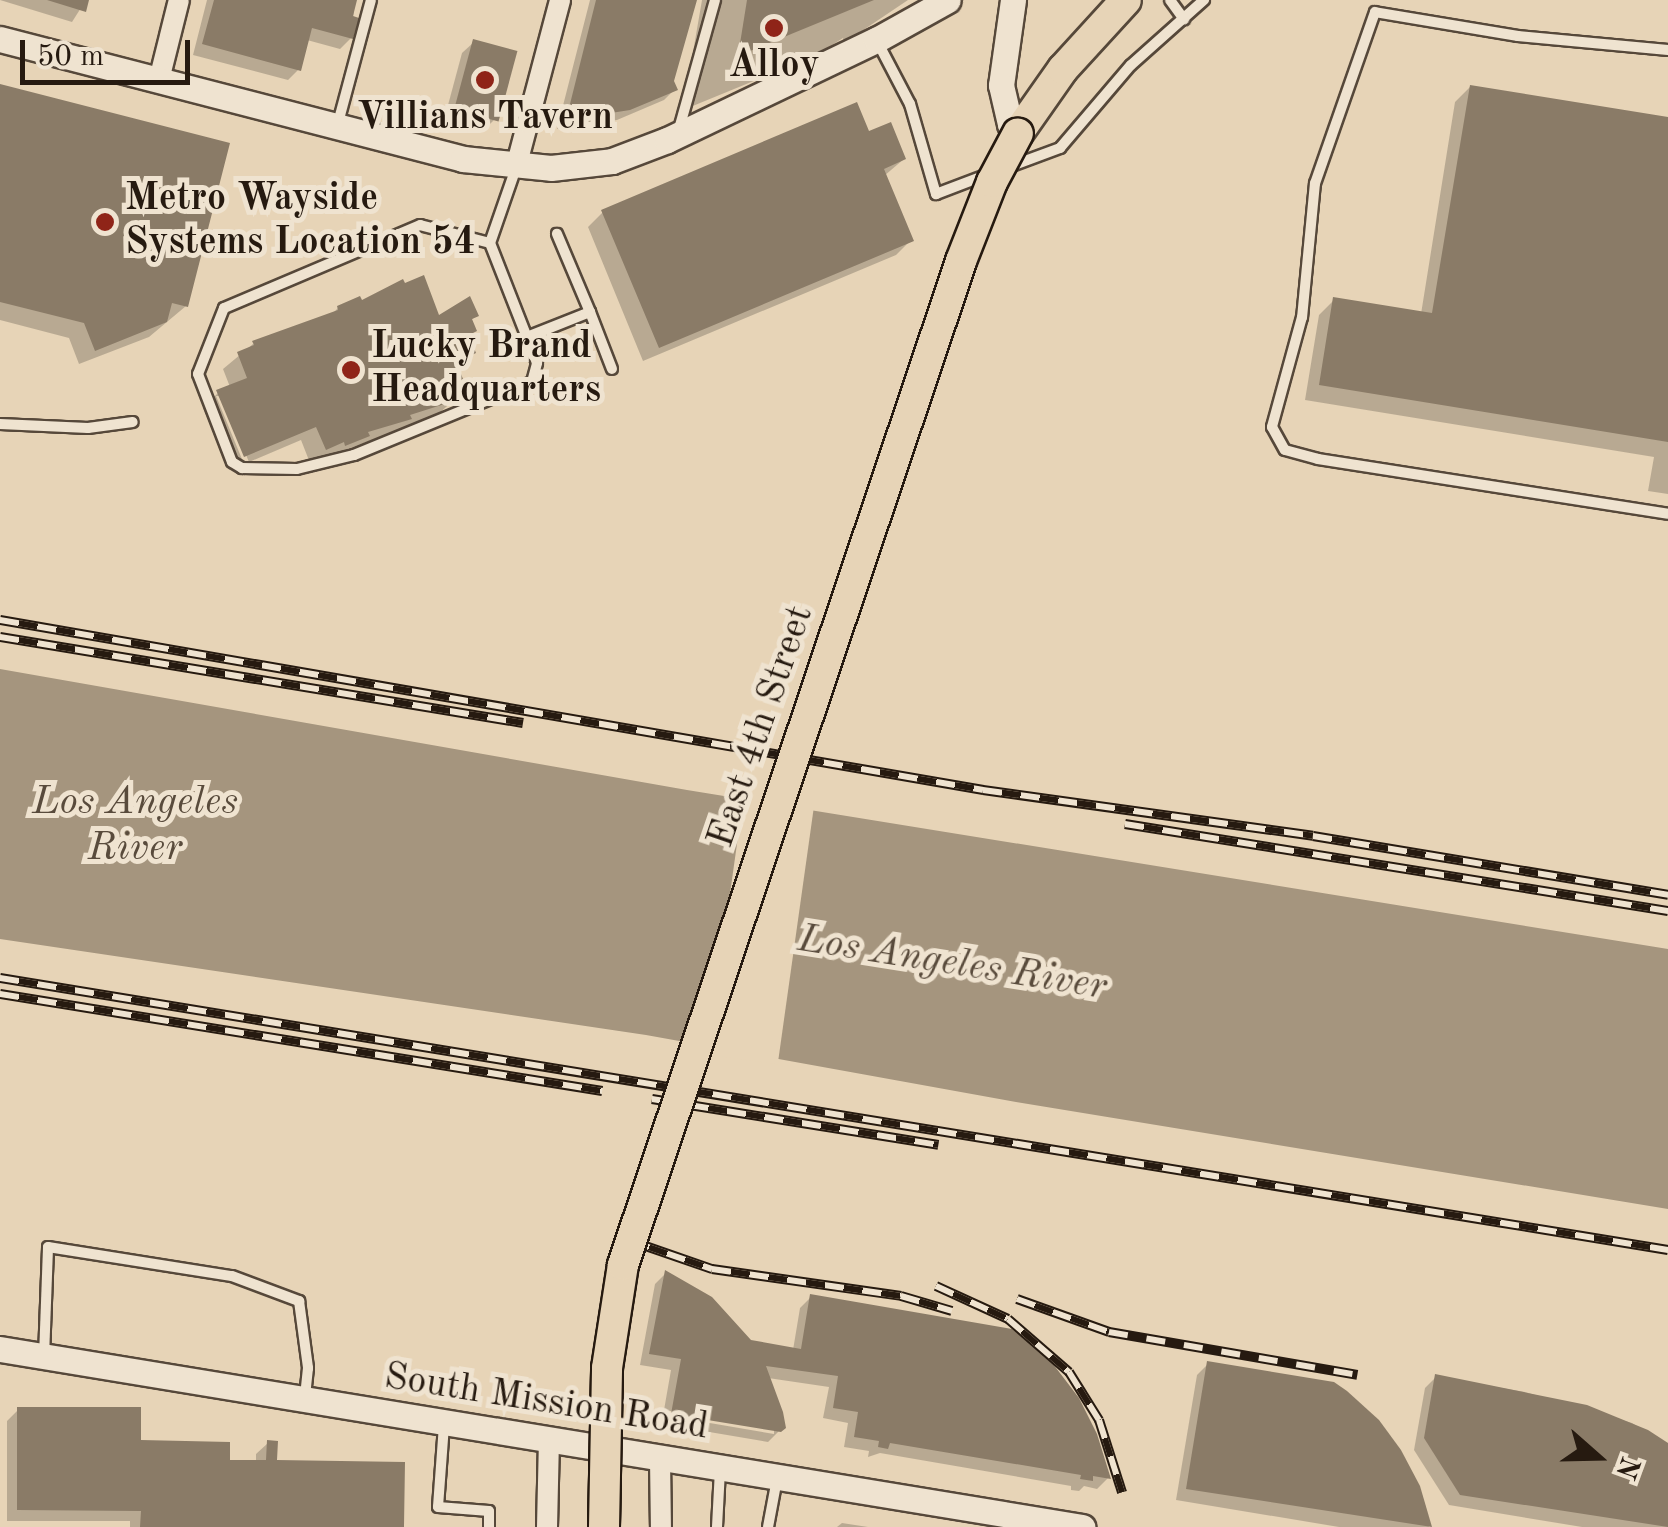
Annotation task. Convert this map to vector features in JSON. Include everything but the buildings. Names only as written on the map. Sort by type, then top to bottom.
[{"type":"main road","name":"East 4th Street","points":[[604,1527],[606,1368],[623,1265],[961,261],[992,182],[1018,133],[1063,69],[1126,0]]},
{"type":"street","points":[[159,80],[180,0]]},
{"type":"street","points":[[516,167],[560,0]]},
{"type":"street","points":[[0,39],[463,159],[516,167],[583,167],[612,161],[677,135],[876,40],[948,0]]},
{"type":"street","points":[[1013,0],[1001,85],[1010,124],[1018,133]]},
{"type":"street","name":"South Mission Road","points":[[0,1349],[778,1478],[981,1519],[1082,1527]]},
{"type":"street","points":[[548,1442],[548,1527]]},
{"type":"street","points":[[660,1459],[661,1527]]},
{"type":"lane","points":[[338,124],[372,0]]},
{"type":"lane","points":[[677,135],[714,0]]},
{"type":"lane","points":[[1170,0],[1184,19]]},
{"type":"lane","points":[[876,40],[910,104],[936,194],[1060,148],[1132,65],[1204,0]]},
{"type":"lane","points":[[1668,50],[1518,36],[1375,12],[1314,183],[1302,316],[1272,427],[1285,450],[1318,460],[1668,514]]},
{"type":"lane","points":[[490,243],[420,225],[224,308],[198,374],[232,462],[242,468],[297,469],[354,455],[525,386],[538,370],[490,243],[516,167]]},
{"type":"lane","points":[[556,234],[612,369]]},
{"type":"lane","points":[[527,337],[590,312]]},
{"type":"lane","points":[[0,424],[88,428],[133,422]]},
{"type":"lane","points":[[44,1357],[48,1247],[232,1276],[299,1300],[308,1368],[305,1402]]},
{"type":"lane","points":[[444,1424],[438,1507],[489,1511],[489,1527]]},
{"type":"lane","points":[[717,1527],[720,1469]]},
{"type":"lane","points":[[768,1527],[778,1478]]},
{"type":"water","name":"Los Angeles River","points":[[0,669],[687,790],[1668,949],[1668,1209],[1016,1102],[646,1035],[0,939]]},
{"type":"pier","points":[[744,794],[814,804],[778,1064],[707,1054]]},
{"type":"railway","points":[[0,620],[983,790],[1313,836],[1668,895]]},
{"type":"railway","points":[[0,637],[523,723]]},
{"type":"railway","points":[[1125,824],[1668,911]]},
{"type":"railway","points":[[0,978],[1668,1250]]},
{"type":"railway","points":[[0,994],[602,1091]]},
{"type":"railway","points":[[652,1099],[938,1145]]},
{"type":"railway","points":[[631,1241],[712,1269],[901,1296],[952,1311]]},
{"type":"railway","points":[[936,1286],[1008,1319],[1069,1372],[1099,1420],[1122,1492]]},
{"type":"railway","points":[[1017,1299],[1109,1332],[1357,1375]]},
{"type":"place","name":"Alloy","points":[[774,28]]},
{"type":"place","name":"Villians Tavern","points":[[485,80]]},
{"type":"place","name":"Metro Wayside Systems Location 54","points":[[105,222]]},
{"type":"place","name":"Lucky Brand Headquarters","points":[[351,370]]}]
